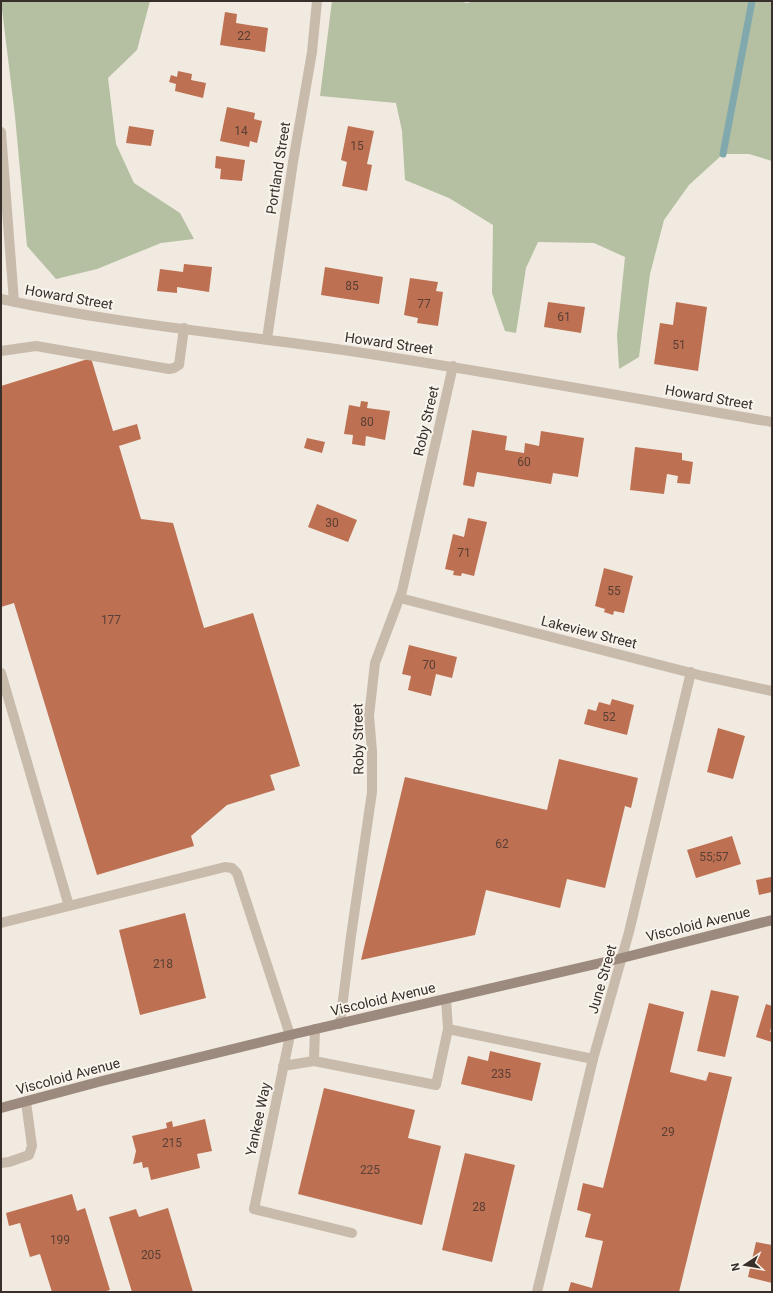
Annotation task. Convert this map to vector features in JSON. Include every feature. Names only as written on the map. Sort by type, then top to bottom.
[{"type":"main road","name":"Viscoloid Avenue","points":[[1,1108],[102,1081],[290,1035],[622,958],[772,920]]},
{"type":"street","name":"Portland Street","points":[[267,339],[293,162],[312,52],[317,1]]},
{"type":"street","points":[[1,132],[14,302]]},
{"type":"street","name":"Howard Street","points":[[1,299],[70,313],[267,339],[453,366],[772,422]]},
{"type":"street","points":[[1,351],[36,346],[169,369],[179,365],[184,328]]},
{"type":"street","name":"Roby Street","points":[[340,1024],[372,792],[372,751],[369,716],[375,663],[400,598],[453,366]]},
{"type":"street","name":"Lakeview Street","points":[[400,598],[691,672],[772,691]]},
{"type":"street","name":"June Street","points":[[537,1292],[593,1059],[629,932],[691,672]]},
{"type":"street","points":[[1,673],[69,906]]},
{"type":"street","points":[[1,923],[226,867],[232,868],[237,873],[290,1035]]},
{"type":"street","points":[[283,1066],[314,1061],[436,1085],[448,1029],[446,999]]},
{"type":"street","points":[[314,1061],[315,1029]]},
{"type":"street","points":[[448,1029],[593,1059]]},
{"type":"street","name":"Yankee Way","points":[[290,1035],[254,1210],[352,1233]]},
{"type":"street","points":[[1,1163],[29,1156],[32,1146],[26,1102]]},
{"type":"green space","points":[[1,1],[150,1],[137,50],[108,78],[116,144],[134,183],[180,213],[194,239],[161,243],[97,269],[56,279],[27,246],[15,116]]},
{"type":"green space","points":[[332,1],[459,1],[467,3],[474,1],[772,1],[772,161],[749,154],[723,154],[689,185],[664,220],[650,274],[639,357],[619,369],[617,335],[625,257],[594,243],[538,242],[526,268],[516,333],[505,331],[492,293],[493,225],[449,198],[405,180],[402,131],[396,103],[320,96]]},
{"type":"building","points":[[225,12],[237,14],[236,23],[268,28],[265,52],[220,45]]},
{"type":"building","points":[[178,71],[192,74],[191,80],[206,83],[203,98],[175,91],[176,84],[169,82],[171,75],[177,77]]},
{"type":"building","points":[[227,107],[255,113],[254,119],[262,121],[257,143],[250,141],[249,147],[220,141]]},
{"type":"building","points":[[129,126],[154,130],[151,146],[126,143]]},
{"type":"building","points":[[348,126],[374,131],[367,164],[372,165],[367,191],[342,186],[347,162],[341,160]]},
{"type":"building","points":[[216,156],[245,160],[242,181],[220,179],[221,169],[215,168]]},
{"type":"building","points":[[184,264],[212,267],[209,292],[177,287],[177,293],[157,291],[160,269],[183,272]]},
{"type":"building","points":[[325,267],[383,277],[379,304],[321,295]]},
{"type":"building","points":[[410,278],[438,282],[436,291],[443,292],[438,326],[417,323],[418,318],[404,315]]},
{"type":"building","points":[[548,302],[585,307],[581,333],[544,327]]},
{"type":"building","points":[[676,302],[707,307],[698,371],[654,364],[660,323],[673,325]]},
{"type":"building","points":[[91,358],[113,431],[137,424],[141,439],[119,446],[141,519],[173,523],[204,628],[253,613],[300,766],[270,775],[275,790],[227,805],[191,836],[194,846],[97,875],[14,603],[1,607],[1,386]]},
{"type":"building","points":[[361,401],[368,402],[367,408],[390,411],[385,440],[366,436],[365,446],[352,444],[353,435],[344,434],[349,405],[360,407]]},
{"type":"building","points":[[472,430],[507,436],[505,450],[524,453],[525,443],[539,446],[541,431],[584,438],[578,477],[553,473],[551,484],[477,472],[474,487],[463,485]]},
{"type":"building","points":[[307,438],[325,442],[322,453],[304,448]]},
{"type":"building","points":[[635,447],[682,453],[682,460],[693,462],[690,484],[677,483],[678,476],[667,474],[664,494],[630,490]]},
{"type":"building","points":[[317,504],[357,520],[348,542],[308,527]]},
{"type":"building","points":[[468,518],[487,522],[474,576],[462,573],[461,576],[453,575],[454,571],[445,569],[453,534],[464,537]]},
{"type":"building","points":[[604,568],[633,576],[624,613],[614,611],[613,615],[604,612],[605,609],[595,606]]},
{"type":"building","points":[[409,645],[457,657],[452,678],[436,674],[431,696],[408,690],[411,676],[402,674]]},
{"type":"building","points":[[612,699],[634,705],[627,735],[584,724],[588,709],[596,711],[599,702],[610,705]]},
{"type":"building","points":[[718,728],[745,736],[733,779],[707,772]]},
{"type":"building","points":[[559,759],[638,778],[631,808],[625,806],[605,888],[567,879],[560,908],[486,890],[475,935],[361,960],[405,777],[547,810]]},
{"type":"building","points":[[732,836],[741,864],[696,878],[687,850]]},
{"type":"building","points":[[771,877],[772,892],[759,895],[756,880]]},
{"type":"building","points":[[185,913],[206,998],[140,1015],[119,930]]},
{"type":"building","points":[[711,990],[739,996],[725,1057],[697,1051]]},
{"type":"building","points":[[649,1003],[684,1012],[670,1072],[706,1081],[709,1072],[732,1077],[679,1292],[568,1292],[571,1282],[592,1288],[603,1241],[585,1237],[591,1214],[577,1210],[583,1183],[603,1188]]},
{"type":"building","points":[[766,1004],[772,1006],[772,1023],[770,1032],[772,1032],[772,1042],[756,1037]]},
{"type":"building","points":[[490,1051],[541,1063],[532,1101],[461,1084],[468,1056],[488,1061]]},
{"type":"building","points":[[324,1088],[415,1110],[408,1138],[441,1146],[422,1225],[298,1194]]},
{"type":"building","points":[[205,1119],[212,1151],[197,1154],[200,1168],[151,1180],[148,1167],[143,1168],[142,1162],[133,1164],[136,1151],[132,1136],[167,1128],[166,1123],[172,1121],[173,1127]]},
{"type":"building","points":[[465,1153],[515,1165],[492,1262],[442,1250]]},
{"type":"building","points":[[72,1194],[77,1211],[85,1208],[110,1290],[103,1292],[52,1292],[40,1254],[30,1257],[20,1223],[9,1226],[6,1213]]},
{"type":"building","points":[[168,1208],[193,1292],[132,1292],[109,1217],[136,1209],[139,1217]]},
{"type":"building","points":[[756,1242],[772,1245],[772,1283],[748,1277]]},
{"type":"waterway","points":[[723,154],[752,1]]}]
